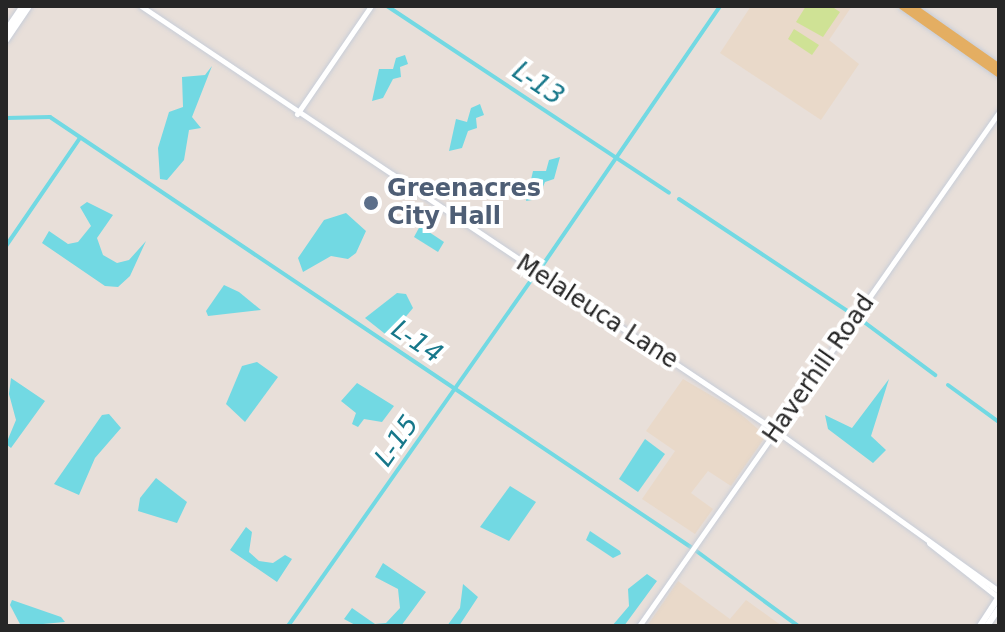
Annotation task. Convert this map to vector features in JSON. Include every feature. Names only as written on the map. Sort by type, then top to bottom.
[{"type":"main road","points":[[6,31],[23,6]]},
{"type":"main road","points":[[6,40],[29,6]]},
{"type":"main road","points":[[902,6],[999,74]]},
{"type":"main road","points":[[912,6],[999,67]]},
{"type":"main road","points":[[963,48],[977,51]]},
{"type":"main road","points":[[980,626],[999,596]]},
{"type":"main road","points":[[987,626],[999,608]]},
{"type":"street","name":"Melaleuca Lane","points":[[141,6],[297,114],[776,431],[999,596]]},
{"type":"street","points":[[297,114],[371,6]]},
{"type":"street","name":"Haverhill Road","points":[[639,626],[999,112]]},
{"type":"shaded area","points":[[751,6],[852,6],[829,40],[859,64],[821,120],[720,53]]},
{"type":"shaded area","points":[[683,379],[736,410],[766,436],[731,486],[708,471],[691,493],[713,509],[695,534],[642,499],[675,451],[646,431]]},
{"type":"shaded area","points":[[678,581],[730,619],[746,600],[782,626],[647,626]]},
{"type":"green space","points":[[806,6],[831,6],[840,12],[823,37],[796,22]]},
{"type":"green space","points":[[794,29],[819,45],[812,55],[788,39]]},
{"type":"water","points":[[405,55],[408,64],[400,67],[401,77],[393,79],[383,98],[372,101],[379,69],[393,69],[396,58]]},
{"type":"water","points":[[212,66],[192,117],[201,128],[189,130],[184,160],[167,180],[160,179],[158,148],[169,112],[183,107],[182,77],[205,75]]},
{"type":"water","points":[[480,104],[484,115],[476,118],[477,128],[468,131],[462,148],[449,151],[456,119],[467,122],[471,108]]},
{"type":"water","points":[[560,157],[554,179],[545,182],[538,199],[526,201],[533,171],[546,171],[549,160]]},
{"type":"water","points":[[87,202],[113,215],[97,238],[103,255],[117,263],[129,260],[146,241],[130,276],[118,287],[105,286],[42,243],[49,231],[68,244],[78,242],[91,226],[80,207]]},
{"type":"water","points":[[346,213],[366,231],[356,253],[348,259],[331,256],[303,272],[298,258],[324,220]]},
{"type":"water","points":[[420,226],[444,242],[438,252],[414,237]]},
{"type":"water","points":[[224,285],[239,292],[261,310],[208,316],[206,311]]},
{"type":"water","points":[[397,293],[406,294],[413,308],[389,337],[365,318]]},
{"type":"water","points":[[257,362],[278,377],[245,422],[226,404],[242,366]]},
{"type":"water","points":[[11,378],[45,401],[11,448],[6,444],[16,420],[9,394]]},
{"type":"water","points":[[889,379],[871,436],[886,450],[873,463],[828,429],[825,415],[852,428]]},
{"type":"water","points":[[357,383],[394,406],[382,422],[364,419],[358,427],[352,424],[356,413],[341,401]]},
{"type":"water","points":[[109,414],[121,428],[95,458],[79,495],[54,484],[102,415]]},
{"type":"water","points":[[645,439],[665,454],[638,492],[619,479]]},
{"type":"water","points":[[156,478],[187,502],[177,523],[138,511],[140,498]]},
{"type":"water","points":[[510,486],[536,502],[509,541],[480,527]]},
{"type":"water","points":[[246,527],[252,532],[249,552],[259,561],[273,563],[285,555],[292,559],[277,582],[230,550]]},
{"type":"water","points":[[590,531],[621,554],[613,558],[586,540]]},
{"type":"water","points":[[383,563],[426,592],[401,626],[357,626],[344,619],[352,608],[375,624],[386,623],[400,608],[398,589],[375,577]]},
{"type":"water","points":[[647,574],[657,581],[624,626],[612,626],[629,606],[628,589]]},
{"type":"water","points":[[463,584],[478,597],[459,626],[447,626],[460,608]]},
{"type":"water","points":[[12,600],[61,617],[65,622],[21,626],[10,605]]},
{"type":"waterway","name":"L-13","points":[[387,6],[669,193]]},
{"type":"waterway","name":"L-15","points":[[540,269],[720,6]]},
{"type":"waterway","name":"L-14","points":[[6,118],[50,117],[695,550],[798,626]]},
{"type":"waterway","name":"L-15","points":[[6,246],[80,138]]},
{"type":"waterway","name":"L-13","points":[[679,199],[852,314]]},
{"type":"waterway","name":"L-15","points":[[288,626],[534,276]]},
{"type":"waterway","name":"L-13","points":[[860,319],[935,375]]},
{"type":"waterway","name":"L-13","points":[[948,385],[999,422]]},
{"type":"place","name":"Greenacres City Hall","points":[[371,203]]}]
